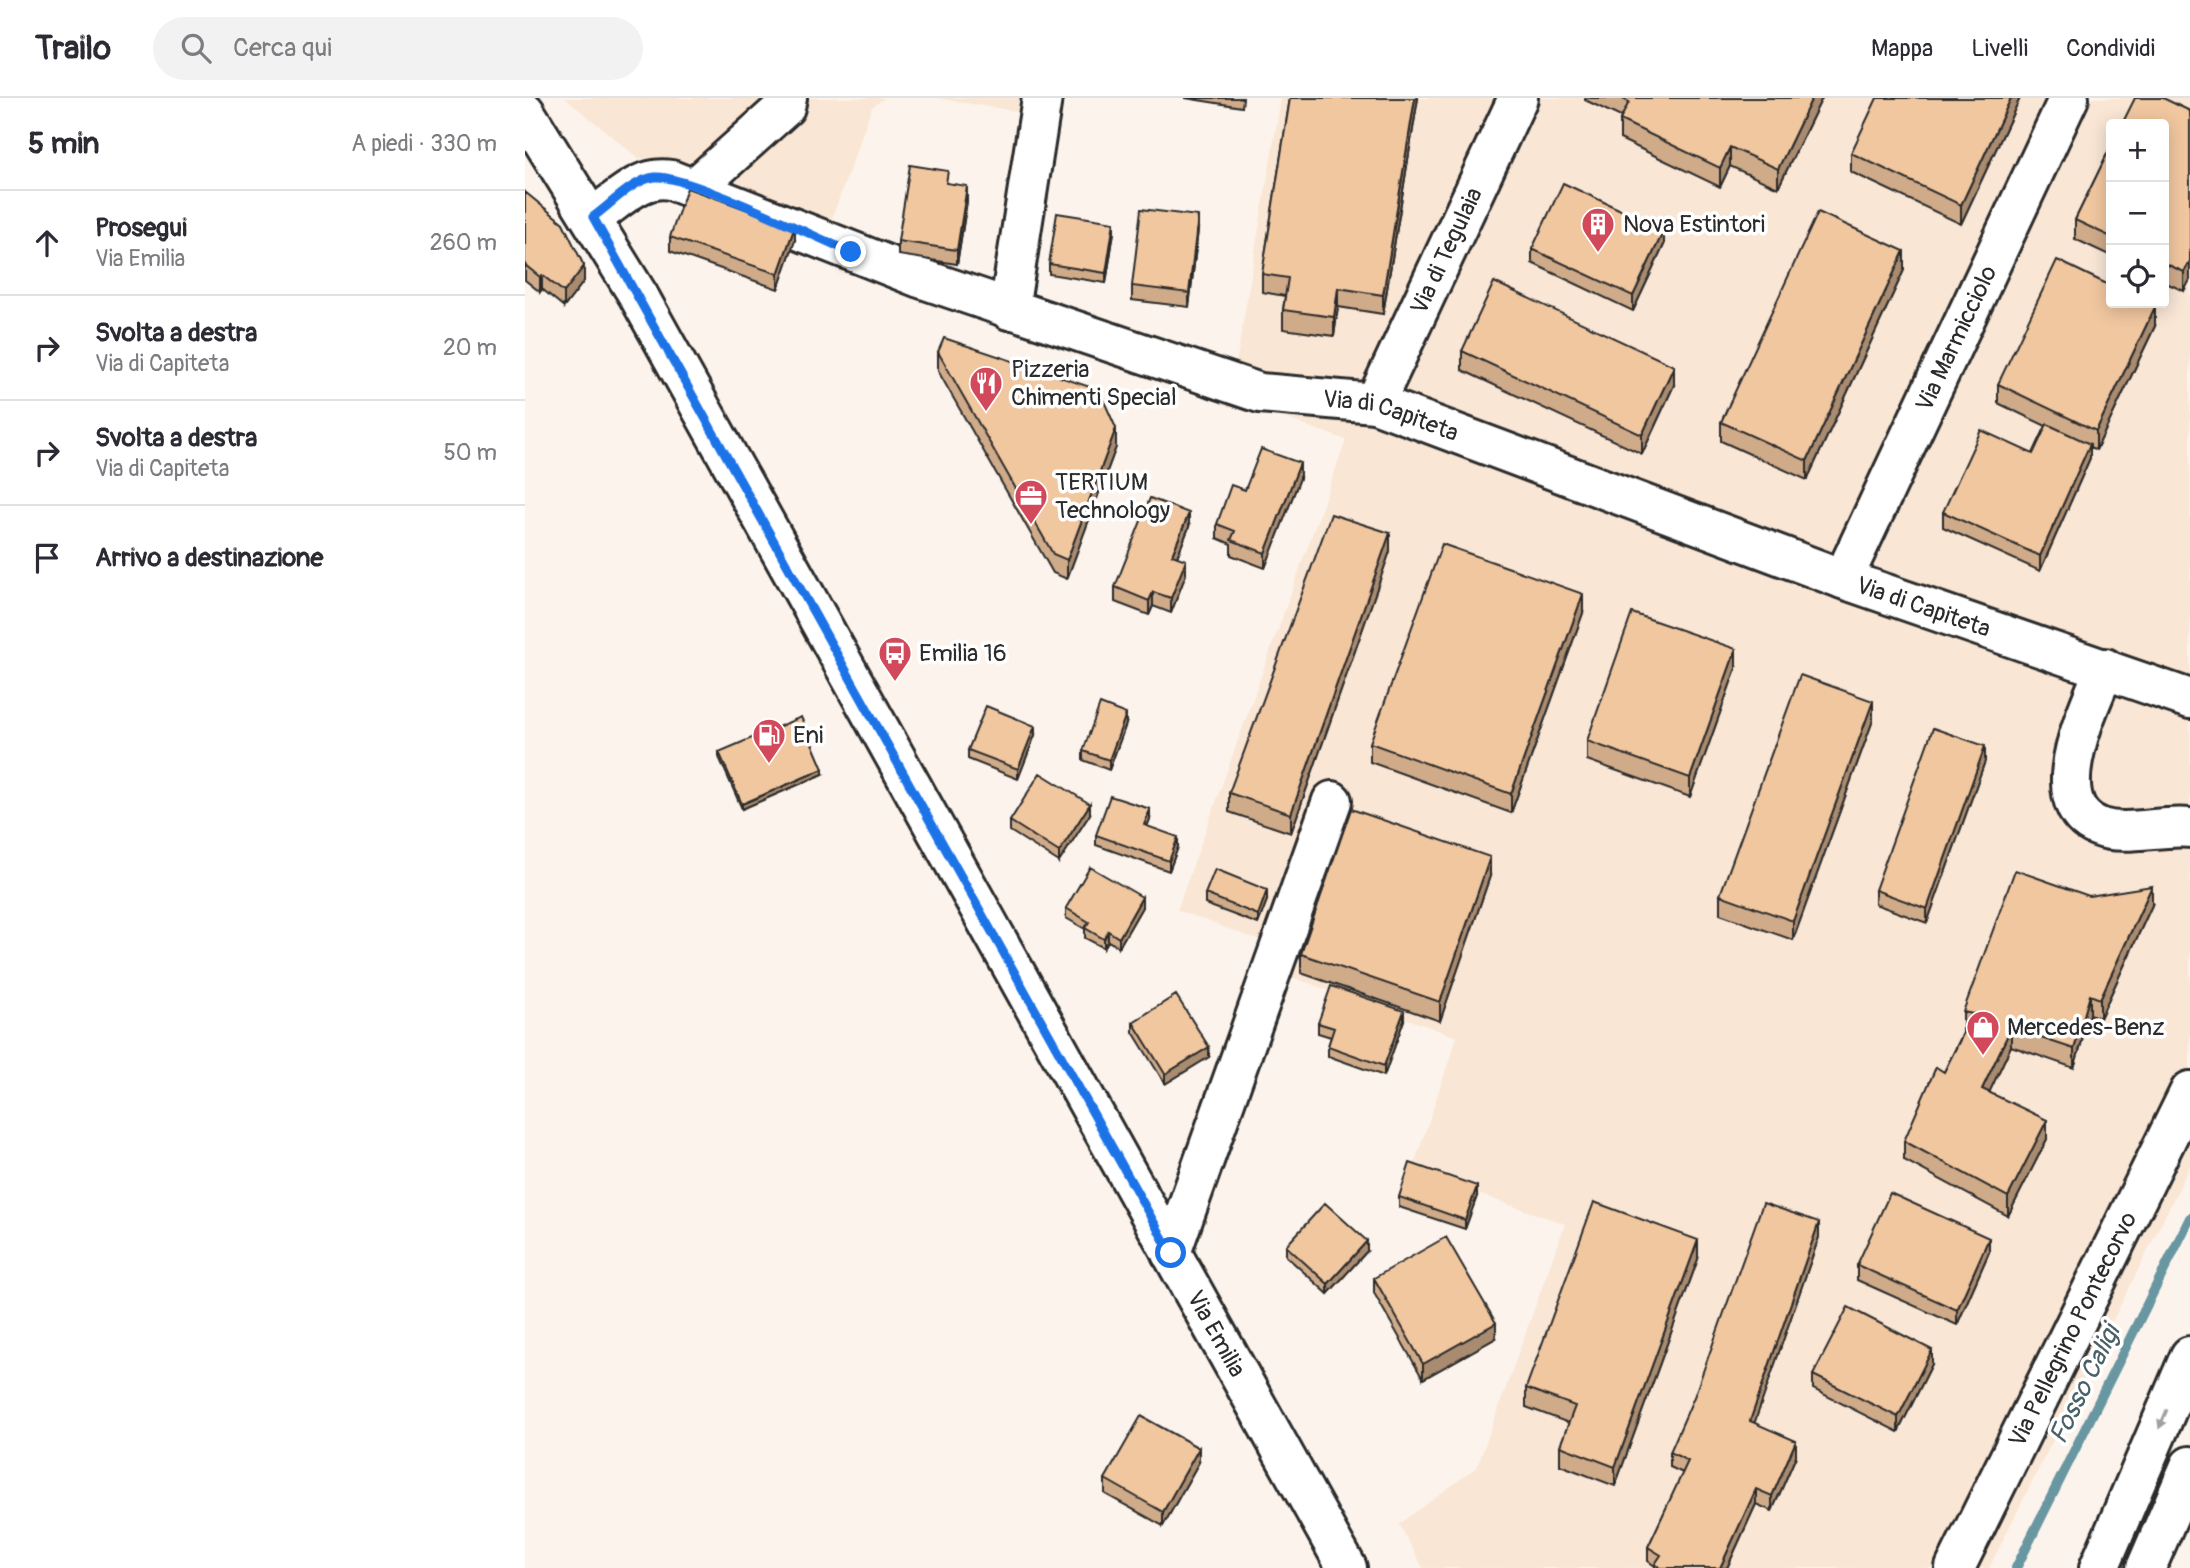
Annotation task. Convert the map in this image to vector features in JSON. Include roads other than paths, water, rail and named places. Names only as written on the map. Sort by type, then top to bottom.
[{"type":"street","points":[[696,187],[785,107],[787,98]]},
{"type":"street","points":[[1009,310],[1042,98]]},
{"type":"street","name":"Via di Tegulaia","points":[[1375,403],[1518,98]]},
{"type":"street","name":"Via Marmicciolo","points":[[1843,579],[2069,98]]},
{"type":"street","name":"Via Emilia","points":[[525,112],[593,217],[1347,1568]]},
{"type":"street","name":"Via di Capiteta","points":[[593,217],[644,180],[657,177],[696,187],[851,252],[1009,310],[1260,393],[1375,403],[1843,579],[2190,699]]},
{"type":"street","points":[[2105,668],[2077,739],[2070,778],[2072,797],[2079,813],[2095,826],[2114,830],[2190,828]]},
{"type":"street","points":[[1171,1253],[1182,1214],[1332,801]]},
{"type":"street","name":"Via Pellegrino Pontecorvo","points":[[1955,1568],[2190,1091]]},
{"type":"street","points":[[2099,1568],[2190,1356]]},
{"type":"street","points":[[2146,1568],[2190,1466]]},
{"type":"waterway","name":"Fosso Caligi","points":[[2016,1568],[2190,1218]]},
{"type":"place","name":"Nova Estintori","points":[[1598,254]]},
{"type":"place","name":"Pizzeria Chimenti Special","points":[[986,413]]},
{"type":"place","name":"TERTIUM Technology","points":[[1031,526]]},
{"type":"place","name":"Emilia 16","points":[[895,683]]},
{"type":"place","name":"Eni","points":[[769,765]]},
{"type":"place","name":"Mercedes-Benz","points":[[1983,1057]]}]
